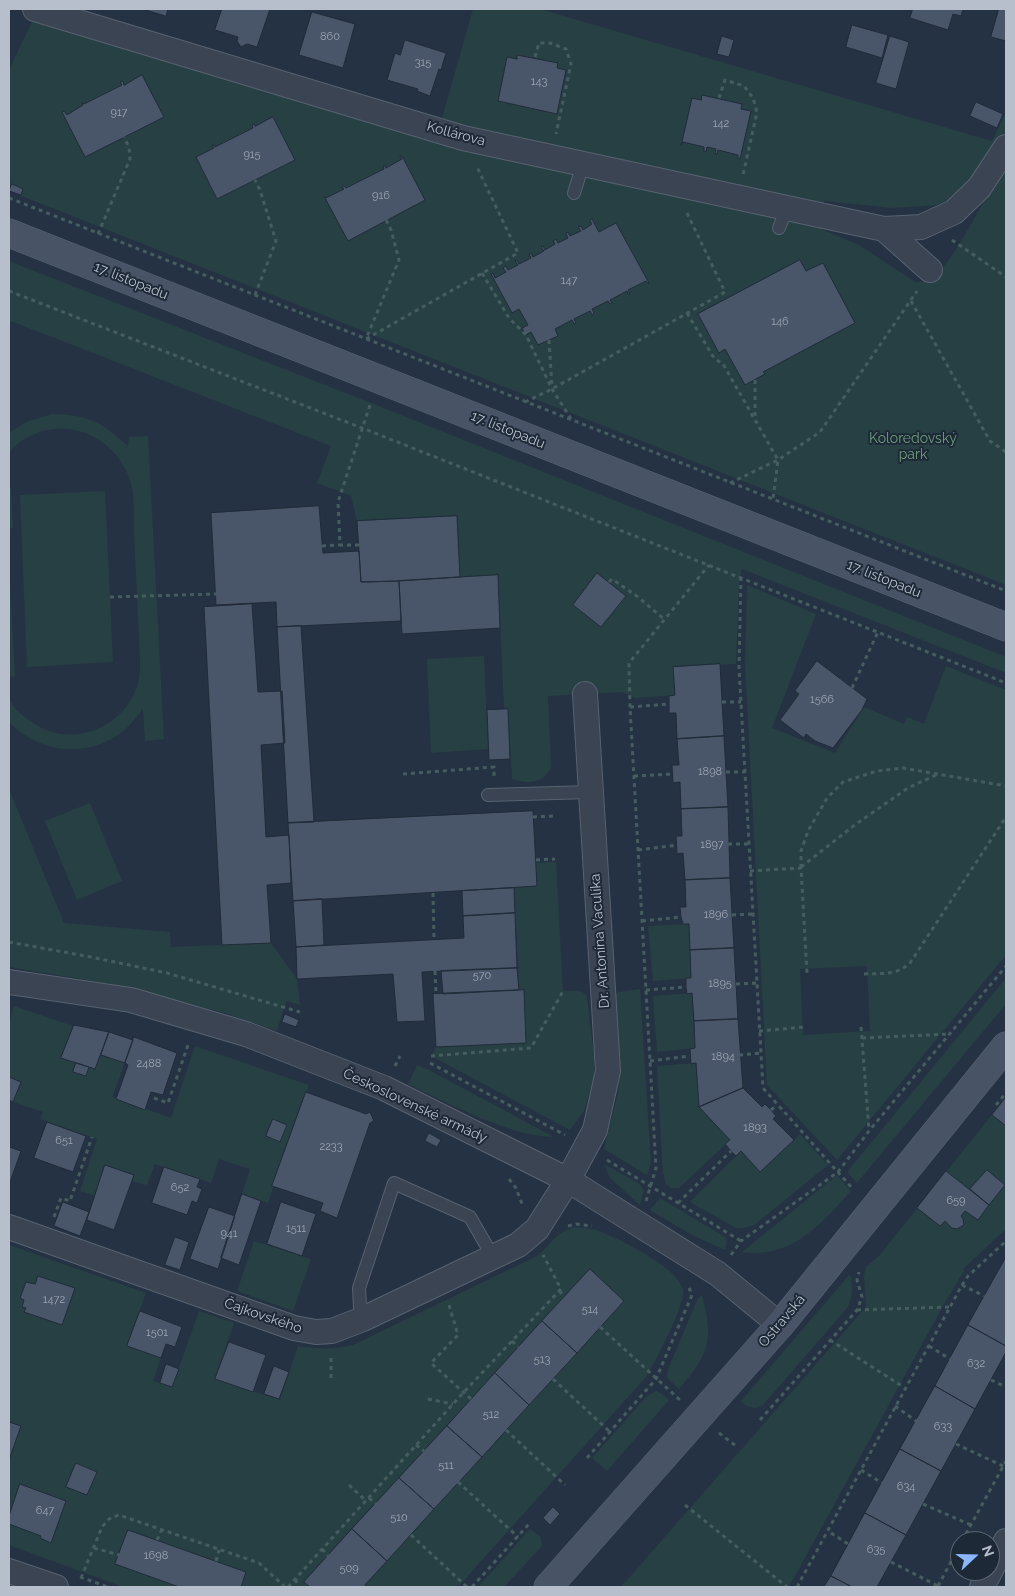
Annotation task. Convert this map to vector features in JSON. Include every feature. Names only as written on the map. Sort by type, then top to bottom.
[{"type":"main road","name":"17. listopadu","points":[[9,233],[1006,627]]},
{"type":"main road","name":"Ostravská","points":[[548,1587],[780,1325],[1006,1046]]},
{"type":"street","name":"Kollárova","points":[[35,9],[129,45],[393,124],[738,197],[783,218],[884,229],[921,227],[954,212],[979,188],[1006,148]]},
{"type":"street","name":"Kollárova","points":[[884,229],[930,270]]},
{"type":"street","name":"Dr. Antonína Vaculíka","points":[[568,1180],[595,1130],[608,1071],[585,694]]},
{"type":"street","name":"Československé armády","points":[[9,982],[131,1000],[246,1034],[384,1088],[568,1180],[718,1274],[780,1325]]},
{"type":"street","name":"Čajkovského","points":[[9,1227],[294,1328],[316,1332],[332,1331],[363,1319],[518,1245],[537,1229],[568,1180]]},
{"type":"street","points":[[982,1587],[1006,1541]]},
{"type":"street","points":[[9,1571],[56,1587]]},
{"type":"lane","points":[[574,193],[583,164]]},
{"type":"lane","points":[[492,795],[590,792]]},
{"type":"lane","points":[[363,1319],[359,1288],[394,1183],[470,1216],[493,1257]]},
{"type":"path","points":[[535,57],[539,43],[550,44],[566,49],[571,64],[550,157]]},
{"type":"path","points":[[720,98],[725,80],[744,86],[753,98],[757,112],[738,197]]},
{"type":"path","points":[[98,234],[130,159],[129,147],[124,137]]},
{"type":"path","points":[[366,339],[518,253],[463,138]]},
{"type":"path","points":[[255,180],[276,241],[255,295]]},
{"type":"path","points":[[525,402],[552,389],[725,292],[673,183]]},
{"type":"path","points":[[9,198],[1006,591]]},
{"type":"path","points":[[366,339],[399,260],[391,230],[386,220]]},
{"type":"path","points":[[951,240],[1006,277]]},
{"type":"path","points":[[482,273],[509,318],[526,335],[552,389],[571,420]]},
{"type":"path","points":[[9,290],[1006,683]]},
{"type":"path","points":[[911,301],[990,441],[1006,452]]},
{"type":"path","points":[[687,313],[714,358],[723,364],[778,460],[773,499]]},
{"type":"path","points":[[548,340],[552,389]]},
{"type":"path","points":[[755,380],[755,419]]},
{"type":"path","points":[[340,545],[338,502],[370,405]]},
{"type":"path","points":[[322,546],[359,544]]},
{"type":"path","points":[[638,1224],[656,1168],[628,675],[629,663],[709,565]]},
{"type":"path","points":[[741,577],[739,668],[763,1088],[852,1188]]},
{"type":"path","points":[[609,582],[612,579],[638,597],[664,619]]},
{"type":"path","points":[[110,597],[216,594]]},
{"type":"path","points":[[852,688],[878,632]]},
{"type":"path","points":[[722,702],[741,702]]},
{"type":"path","points":[[630,707],[669,704]]},
{"type":"path","points":[[403,774],[494,767],[492,795]]},
{"type":"path","points":[[807,973],[801,868],[802,850],[808,831],[827,798],[844,782],[878,771],[903,768],[1006,786]]},
{"type":"path","points":[[726,772],[745,772]]},
{"type":"path","points":[[634,776],[673,774]]},
{"type":"path","points":[[750,871],[801,868],[856,824],[908,788],[937,775]]},
{"type":"path","points":[[534,817],[554,816]]},
{"type":"path","points":[[864,974],[901,970],[910,962],[1006,817]]},
{"type":"path","points":[[728,844],[749,844]]},
{"type":"path","points":[[638,850],[677,845]]},
{"type":"path","points":[[536,860],[555,859]]},
{"type":"path","points":[[433,893],[434,939]]},
{"type":"path","points":[[732,916],[753,914]]},
{"type":"path","points":[[642,921],[680,917]]},
{"type":"path","points":[[9,942],[167,973],[300,1012]]},
{"type":"path","points":[[587,1458],[656,1379],[692,1295],[718,1274],[741,1241],[838,1172],[869,1131],[1006,966]]},
{"type":"path","points":[[435,972],[436,994]]},
{"type":"path","points":[[736,984],[757,984]]},
{"type":"path","points":[[646,990],[686,987]]},
{"type":"path","points":[[431,1056],[531,1048],[563,991]]},
{"type":"path","points":[[759,1031],[806,1027]]},
{"type":"path","points":[[861,1027],[869,1131]]},
{"type":"path","points":[[862,1038],[951,1034]]},
{"type":"path","points":[[154,1098],[168,1103],[190,1039]]},
{"type":"path","points":[[739,1055],[761,1053]]},
{"type":"path","points":[[650,1062],[690,1056]]},
{"type":"path","points":[[430,1062],[586,1147],[741,1241]]},
{"type":"path","points":[[771,1110],[777,1105]]},
{"type":"path","points":[[52,1222],[61,1198],[70,1201],[92,1137]]},
{"type":"path","points":[[678,1203],[731,1151]]},
{"type":"path","points":[[506,1176],[516,1188],[522,1207]]},
{"type":"path","points":[[561,1228],[576,1224],[598,1228]]},
{"type":"path","points":[[797,1587],[962,1285],[968,1276],[1006,1241]]},
{"type":"path","points":[[81,1578],[102,1527],[109,1519],[119,1515],[259,1563],[286,1587],[561,1289],[540,1250]]},
{"type":"path","points":[[760,1420],[857,1310],[862,1297],[857,1280],[861,1267]]},
{"type":"path","points":[[686,1281],[692,1295]]},
{"type":"path","points":[[962,1285],[984,1296]]},
{"type":"path","points":[[559,1290],[565,1296]]},
{"type":"path","points":[[447,1298],[458,1335],[431,1363],[471,1400]]},
{"type":"path","points":[[857,1310],[950,1308]]},
{"type":"path","points":[[600,1327],[674,1395]]},
{"type":"path","points":[[830,1340],[905,1388]]},
{"type":"path","points":[[512,1341],[518,1347]]},
{"type":"path","points":[[929,1346],[950,1359]]},
{"type":"path","points":[[331,1354],[331,1378]]},
{"type":"path","points":[[553,1379],[609,1431]]},
{"type":"path","points":[[991,1380],[1006,1388]]},
{"type":"path","points":[[428,1398],[453,1404]]},
{"type":"path","points":[[895,1406],[916,1421]]},
{"type":"path","points":[[506,1430],[565,1485]]},
{"type":"path","points":[[956,1444],[1003,1466]]},
{"type":"path","points":[[416,1445],[424,1452]]},
{"type":"path","points":[[968,1531],[1006,1461]]},
{"type":"path","points":[[861,1470],[882,1483]]},
{"type":"path","points":[[458,1482],[518,1536]]},
{"type":"path","points":[[348,1485],[366,1501]]},
{"type":"path","points":[[369,1498],[376,1504]]},
{"type":"path","points":[[923,1504],[971,1525]]},
{"type":"path","points":[[685,1505],[787,1587]]},
{"type":"path","points":[[472,1587],[529,1524]]},
{"type":"path","points":[[157,1540],[162,1530]]},
{"type":"path","points":[[831,1533],[848,1544]]},
{"type":"path","points":[[411,1535],[466,1587]]},
{"type":"path","points":[[94,1548],[119,1554]]},
{"type":"path","points":[[322,1549],[328,1556]]},
{"type":"path","points":[[216,1561],[219,1550]]},
{"type":"path","points":[[891,1562],[937,1587],[950,1563]]},
{"type":"path","points":[[296,1578],[297,1587]]},
{"type":"green space","name":"Koloredovský park","points":[[38,9],[64,9],[442,118],[473,9],[540,9],[992,141],[1006,113],[1006,131],[967,186],[951,200],[936,205],[893,208],[824,201],[821,229],[859,245],[915,282],[933,282],[959,245],[1006,163],[1006,585],[9,191],[9,70]]},
{"type":"green space","points":[[9,261],[371,403],[1006,657],[1006,673],[742,569],[739,582],[736,664],[673,667],[675,695],[635,698],[622,692],[548,696],[551,767],[548,773],[540,780],[524,782],[512,779],[508,709],[504,708],[498,576],[460,577],[457,516],[357,521],[351,496],[317,483],[331,446],[11,321],[9,325]]},
{"type":"green space","points":[[52,414],[76,416],[94,421],[128,446],[129,437],[148,436],[164,739],[145,741],[143,709],[125,730],[109,741],[79,749],[49,746],[34,740],[9,722],[9,698],[23,716],[49,731],[79,734],[93,730],[107,724],[119,715],[129,703],[139,678],[140,659],[131,484],[122,463],[107,446],[88,434],[77,431],[58,429],[42,431],[27,437],[9,453],[9,433],[26,422]]},
{"type":"green space","points":[[9,488],[11,488],[13,528],[9,529]]},
{"type":"green space","points":[[105,491],[113,662],[27,667],[20,495]]},
{"type":"green space","points":[[9,563],[15,676],[9,677]]},
{"type":"green space","points":[[747,585],[816,614],[772,728],[835,753],[864,707],[904,724],[907,717],[924,724],[946,666],[1006,690],[1006,955],[837,1160],[767,1085],[745,663]],"holes":[[[867,966],[870,1031],[803,1035],[800,969]]]},
{"type":"green space","points":[[484,656],[488,749],[431,753],[427,659]]},
{"type":"green space","points":[[9,789],[64,923],[170,932],[171,947],[271,943],[297,979],[300,1005],[286,1001],[277,1031],[225,1013],[110,984],[9,967]]},
{"type":"green space","points":[[90,803],[122,881],[77,900],[45,821]]},
{"type":"green space","points":[[556,862],[563,991],[580,991],[587,997],[594,1056],[594,1079],[584,1111],[570,1130],[431,1056],[436,1047],[526,1042],[524,990],[519,990],[514,888],[537,886],[536,863]]},
{"type":"green space","points":[[689,924],[691,978],[653,981],[648,926]]},
{"type":"green space","points":[[1006,978],[1006,1004],[857,1183],[847,1172]]},
{"type":"green space","points":[[640,989],[651,1164],[647,1175],[604,1149],[618,1093],[620,1068],[613,999],[618,992]]},
{"type":"green space","points":[[692,993],[695,1048],[657,1052],[653,996]]},
{"type":"green space","points":[[14,1006],[73,1026],[61,1058],[76,1063],[73,1072],[86,1076],[89,1067],[95,1068],[101,1055],[125,1063],[112,1097],[171,1118],[195,1046],[309,1085],[268,1203],[242,1194],[250,1169],[219,1159],[211,1183],[155,1164],[147,1185],[132,1181],[134,1175],[106,1165],[95,1196],[80,1191],[97,1139],[40,1119],[43,1112],[13,1102],[21,1082],[9,1077],[9,1023]]},
{"type":"green space","points":[[696,1063],[699,1107],[730,1140],[679,1188],[671,1188],[666,1184],[663,1174],[657,1066]]},
{"type":"green space","points":[[417,1065],[554,1137],[537,1136],[499,1125],[408,1084]]},
{"type":"green space","points":[[1006,1097],[1006,1229],[963,1269],[964,1271],[944,1304],[789,1587],[621,1587],[866,1307],[864,1276],[866,1267],[879,1256]]},
{"type":"green space","points":[[800,1134],[828,1165],[754,1225],[736,1228],[690,1202],[741,1151],[760,1172]]},
{"type":"green space","points":[[604,1164],[640,1184],[644,1191],[640,1205],[610,1178]]},
{"type":"green space","points":[[837,1175],[851,1191],[828,1216],[804,1237],[776,1250],[760,1253],[742,1252]]},
{"type":"green space","points":[[660,1198],[725,1237],[727,1242],[725,1250],[692,1235],[650,1210]]},
{"type":"green space","points":[[575,1227],[604,1233],[637,1249],[672,1273],[683,1290],[680,1308],[669,1334],[646,1377],[458,1587],[123,1587],[9,1545],[9,1245],[146,1293],[127,1346],[161,1358],[153,1381],[172,1387],[199,1311],[234,1323],[215,1379],[280,1400],[298,1346],[326,1349],[353,1345],[539,1255],[559,1235]]},
{"type":"green space","points":[[254,1241],[311,1259],[293,1311],[237,1291]]},
{"type":"green space","points":[[850,1274],[852,1291],[848,1307],[763,1405],[755,1408],[746,1406],[741,1401]]},
{"type":"green space","points":[[702,1295],[708,1324],[706,1346],[697,1366],[679,1389],[667,1378],[668,1369],[698,1298]]},
{"type":"green space","points":[[656,1391],[669,1400],[607,1471],[592,1458],[647,1396]]},
{"type":"green space","points":[[530,1529],[540,1536],[542,1546],[504,1587],[478,1587]]},
{"type":"building","points":[[143,9],[168,9],[166,16]]},
{"type":"building","points":[[222,9],[270,9],[257,47],[247,44],[241,47],[237,41],[238,37],[215,30]]},
{"type":"building","points":[[913,9],[963,9],[961,16],[953,14],[948,30],[910,18]]},
{"type":"building","points":[[999,9],[1006,9],[1006,41],[991,37]]},
{"type":"building","points":[[312,12],[355,24],[343,68],[299,55]]},
{"type":"building","points":[[852,25],[888,35],[882,58],[846,47]]},
{"type":"building","points":[[722,36],[734,40],[729,57],[717,54]]},
{"type":"building","points":[[890,36],[909,42],[896,89],[876,83]]},
{"type":"building","points":[[405,40],[446,53],[430,96],[417,91],[418,89],[387,80],[395,53],[400,55]]},
{"type":"building","points":[[517,55],[558,63],[557,68],[566,70],[557,114],[498,101],[507,57],[517,59]]},
{"type":"building","points":[[142,75],[164,117],[85,157],[62,112],[64,111],[67,115],[83,105],[82,102],[84,104],[122,85],[120,82],[123,81],[124,85]]},
{"type":"building","points":[[702,95],[742,104],[741,109],[751,111],[740,159],[738,159],[738,155],[718,150],[717,154],[715,154],[716,149],[707,147],[706,152],[704,147],[683,142],[681,146],[692,98],[701,100]]},
{"type":"building","points":[[976,102],[1003,114],[997,128],[970,116]]},
{"type":"building","points":[[273,117],[295,160],[217,199],[196,157],[214,148],[212,145],[215,147],[253,128],[252,125],[254,124],[255,126]]},
{"type":"building","points":[[400,156],[402,156],[425,200],[348,241],[324,196],[326,198],[344,189],[342,187],[344,186],[346,188],[384,169],[384,165],[386,168],[402,159]]},
{"type":"building","points":[[12,184],[23,189],[21,195],[9,191]]},
{"type":"building","points":[[592,219],[599,232],[616,223],[649,283],[646,281],[628,290],[630,294],[627,291],[610,300],[612,303],[610,304],[608,301],[592,309],[594,313],[592,315],[590,311],[574,319],[576,323],[574,324],[572,320],[555,329],[558,336],[538,345],[531,332],[526,335],[522,328],[528,325],[519,309],[512,313],[491,274],[493,273],[495,278],[506,272],[503,268],[506,266],[508,270],[518,265],[515,261],[517,260],[519,264],[531,258],[529,254],[531,253],[533,257],[544,251],[541,247],[543,246],[545,250],[555,244],[553,241],[556,239],[558,243],[568,238],[566,234],[568,232],[570,236],[581,231],[578,227],[581,226],[583,230],[592,224],[590,221]]},
{"type":"building","points":[[800,260],[806,271],[823,263],[855,323],[763,372],[765,374],[745,385],[725,349],[719,353],[698,314]]},
{"type":"building","points":[[319,506],[323,553],[359,551],[361,582],[399,581],[401,621],[277,627],[276,602],[216,605],[211,513]]},
{"type":"building","points":[[457,516],[460,577],[361,582],[357,521]]},
{"type":"building","points":[[597,573],[626,596],[601,627],[573,605]]},
{"type":"building","points":[[498,575],[500,628],[402,634],[399,581]]},
{"type":"building","points":[[252,604],[258,692],[282,691],[285,743],[261,745],[266,837],[289,835],[291,883],[267,885],[271,943],[222,945],[204,607]]},
{"type":"building","points":[[301,626],[314,822],[288,823],[277,627]]},
{"type":"building","points":[[817,661],[867,699],[862,710],[833,748],[815,741],[806,734],[804,738],[780,720],[799,694],[795,691]]},
{"type":"building","points":[[720,664],[724,736],[677,739],[676,713],[669,713],[669,696],[675,695],[673,667]]},
{"type":"building","points":[[508,709],[510,759],[489,760],[487,710]]},
{"type":"building","points":[[724,736],[728,807],[681,809],[680,782],[673,783],[672,765],[679,765],[677,739]]},
{"type":"building","points":[[728,807],[730,878],[685,880],[683,853],[677,854],[676,836],[682,836],[681,809]]},
{"type":"building","points":[[533,811],[537,886],[293,901],[288,823]]},
{"type":"building","points":[[730,878],[734,948],[690,950],[689,924],[683,924],[680,907],[686,907],[685,880]]},
{"type":"building","points":[[514,888],[515,913],[463,916],[462,891]]},
{"type":"building","points":[[322,899],[324,945],[296,947],[293,901]]},
{"type":"building","points":[[515,913],[517,968],[422,972],[425,1021],[397,1022],[393,974],[297,979],[296,947],[464,938],[463,916]]},
{"type":"building","points":[[734,948],[738,1019],[694,1021],[692,993],[687,994],[686,987],[686,978],[691,978],[690,950]]},
{"type":"building","points":[[517,968],[519,990],[443,994],[441,971]]},
{"type":"building","points":[[524,990],[526,1043],[436,1047],[433,994]]},
{"type":"building","points":[[285,1014],[299,1020],[296,1027],[282,1022]]},
{"type":"building","points":[[738,1019],[743,1088],[699,1107],[696,1063],[691,1064],[690,1049],[695,1048],[694,1021]]},
{"type":"building","points":[[74,1025],[109,1032],[95,1069],[61,1058]]},
{"type":"building","points":[[109,1032],[133,1040],[125,1063],[101,1055]]},
{"type":"building","points":[[134,1037],[177,1053],[163,1095],[151,1092],[145,1110],[116,1099],[128,1065],[125,1063]]},
{"type":"building","points":[[76,1063],[89,1067],[86,1076],[73,1072]]},
{"type":"building","points":[[9,1077],[21,1082],[13,1102],[9,1100]]},
{"type":"building","points":[[743,1088],[762,1107],[765,1104],[771,1110],[776,1116],[773,1119],[794,1140],[760,1172],[741,1151],[736,1156],[731,1151],[725,1144],[730,1140],[699,1107]]},
{"type":"building","points":[[306,1092],[366,1114],[370,1112],[374,1121],[370,1123],[337,1218],[320,1211],[323,1203],[272,1186]]},
{"type":"building","points":[[1006,1097],[1006,1126],[992,1115]]},
{"type":"building","points":[[273,1119],[287,1125],[280,1142],[266,1136]]},
{"type":"building","points":[[47,1122],[86,1136],[73,1172],[34,1158]]},
{"type":"building","points":[[429,1133],[441,1140],[437,1147],[425,1141]]},
{"type":"building","points":[[9,1147],[21,1151],[9,1185]]},
{"type":"building","points":[[105,1165],[134,1175],[114,1230],[87,1220]]},
{"type":"building","points":[[164,1167],[200,1179],[197,1187],[202,1189],[197,1203],[192,1201],[187,1215],[152,1203]]},
{"type":"building","points":[[987,1170],[1005,1185],[989,1205],[970,1189]]},
{"type":"building","points":[[946,1171],[989,1205],[978,1220],[965,1211],[961,1216],[964,1225],[957,1229],[952,1228],[945,1221],[940,1226],[917,1208]]},
{"type":"building","points":[[242,1194],[261,1201],[239,1265],[221,1258]]},
{"type":"building","points":[[63,1202],[89,1212],[80,1236],[54,1226]]},
{"type":"building","points":[[281,1202],[316,1214],[302,1256],[267,1244]]},
{"type":"building","points":[[209,1207],[235,1216],[218,1269],[190,1259]]},
{"type":"building","points":[[175,1237],[189,1242],[180,1270],[165,1265]]},
{"type":"building","points":[[1006,1257],[1006,1346],[968,1325]]},
{"type":"building","points":[[590,1269],[624,1301],[577,1353],[542,1321]]},
{"type":"building","points":[[38,1276],[75,1288],[62,1325],[24,1312],[26,1308],[22,1307],[24,1300],[20,1298],[26,1282],[35,1284]]},
{"type":"building","points":[[140,1311],[182,1327],[175,1347],[166,1344],[161,1358],[127,1346]]},
{"type":"building","points":[[542,1321],[577,1353],[529,1405],[495,1373]]},
{"type":"building","points":[[968,1325],[1006,1346],[1006,1352],[975,1409],[935,1386]]},
{"type":"building","points":[[229,1342],[266,1355],[253,1392],[215,1379]]},
{"type":"building","points":[[166,1364],[179,1369],[172,1387],[160,1383]]},
{"type":"building","points":[[274,1366],[289,1372],[279,1399],[264,1394]]},
{"type":"building","points":[[495,1373],[529,1405],[482,1457],[447,1426]]},
{"type":"building","points":[[935,1386],[975,1409],[941,1471],[900,1449]]},
{"type":"building","points":[[9,1422],[21,1426],[9,1460]]},
{"type":"building","points":[[447,1426],[482,1457],[434,1509],[399,1478]]},
{"type":"building","points":[[900,1449],[941,1471],[906,1535],[865,1513]]},
{"type":"building","points":[[76,1463],[97,1472],[87,1495],[66,1487]]},
{"type":"building","points":[[399,1478],[434,1509],[387,1561],[352,1529]]},
{"type":"building","points":[[20,1484],[66,1501],[51,1543],[40,1538],[41,1536],[9,1524],[9,1516]]},
{"type":"building","points":[[553,1507],[560,1514],[550,1525],[543,1518]]},
{"type":"building","points":[[865,1513],[906,1535],[877,1587],[852,1587],[831,1576]]},
{"type":"building","points":[[352,1529],[387,1561],[363,1587],[310,1587],[304,1582]]},
{"type":"building","points":[[128,1530],[246,1572],[241,1587],[179,1587],[115,1564]]},
{"type":"building","points":[[831,1576],[852,1587],[824,1587]]}]
